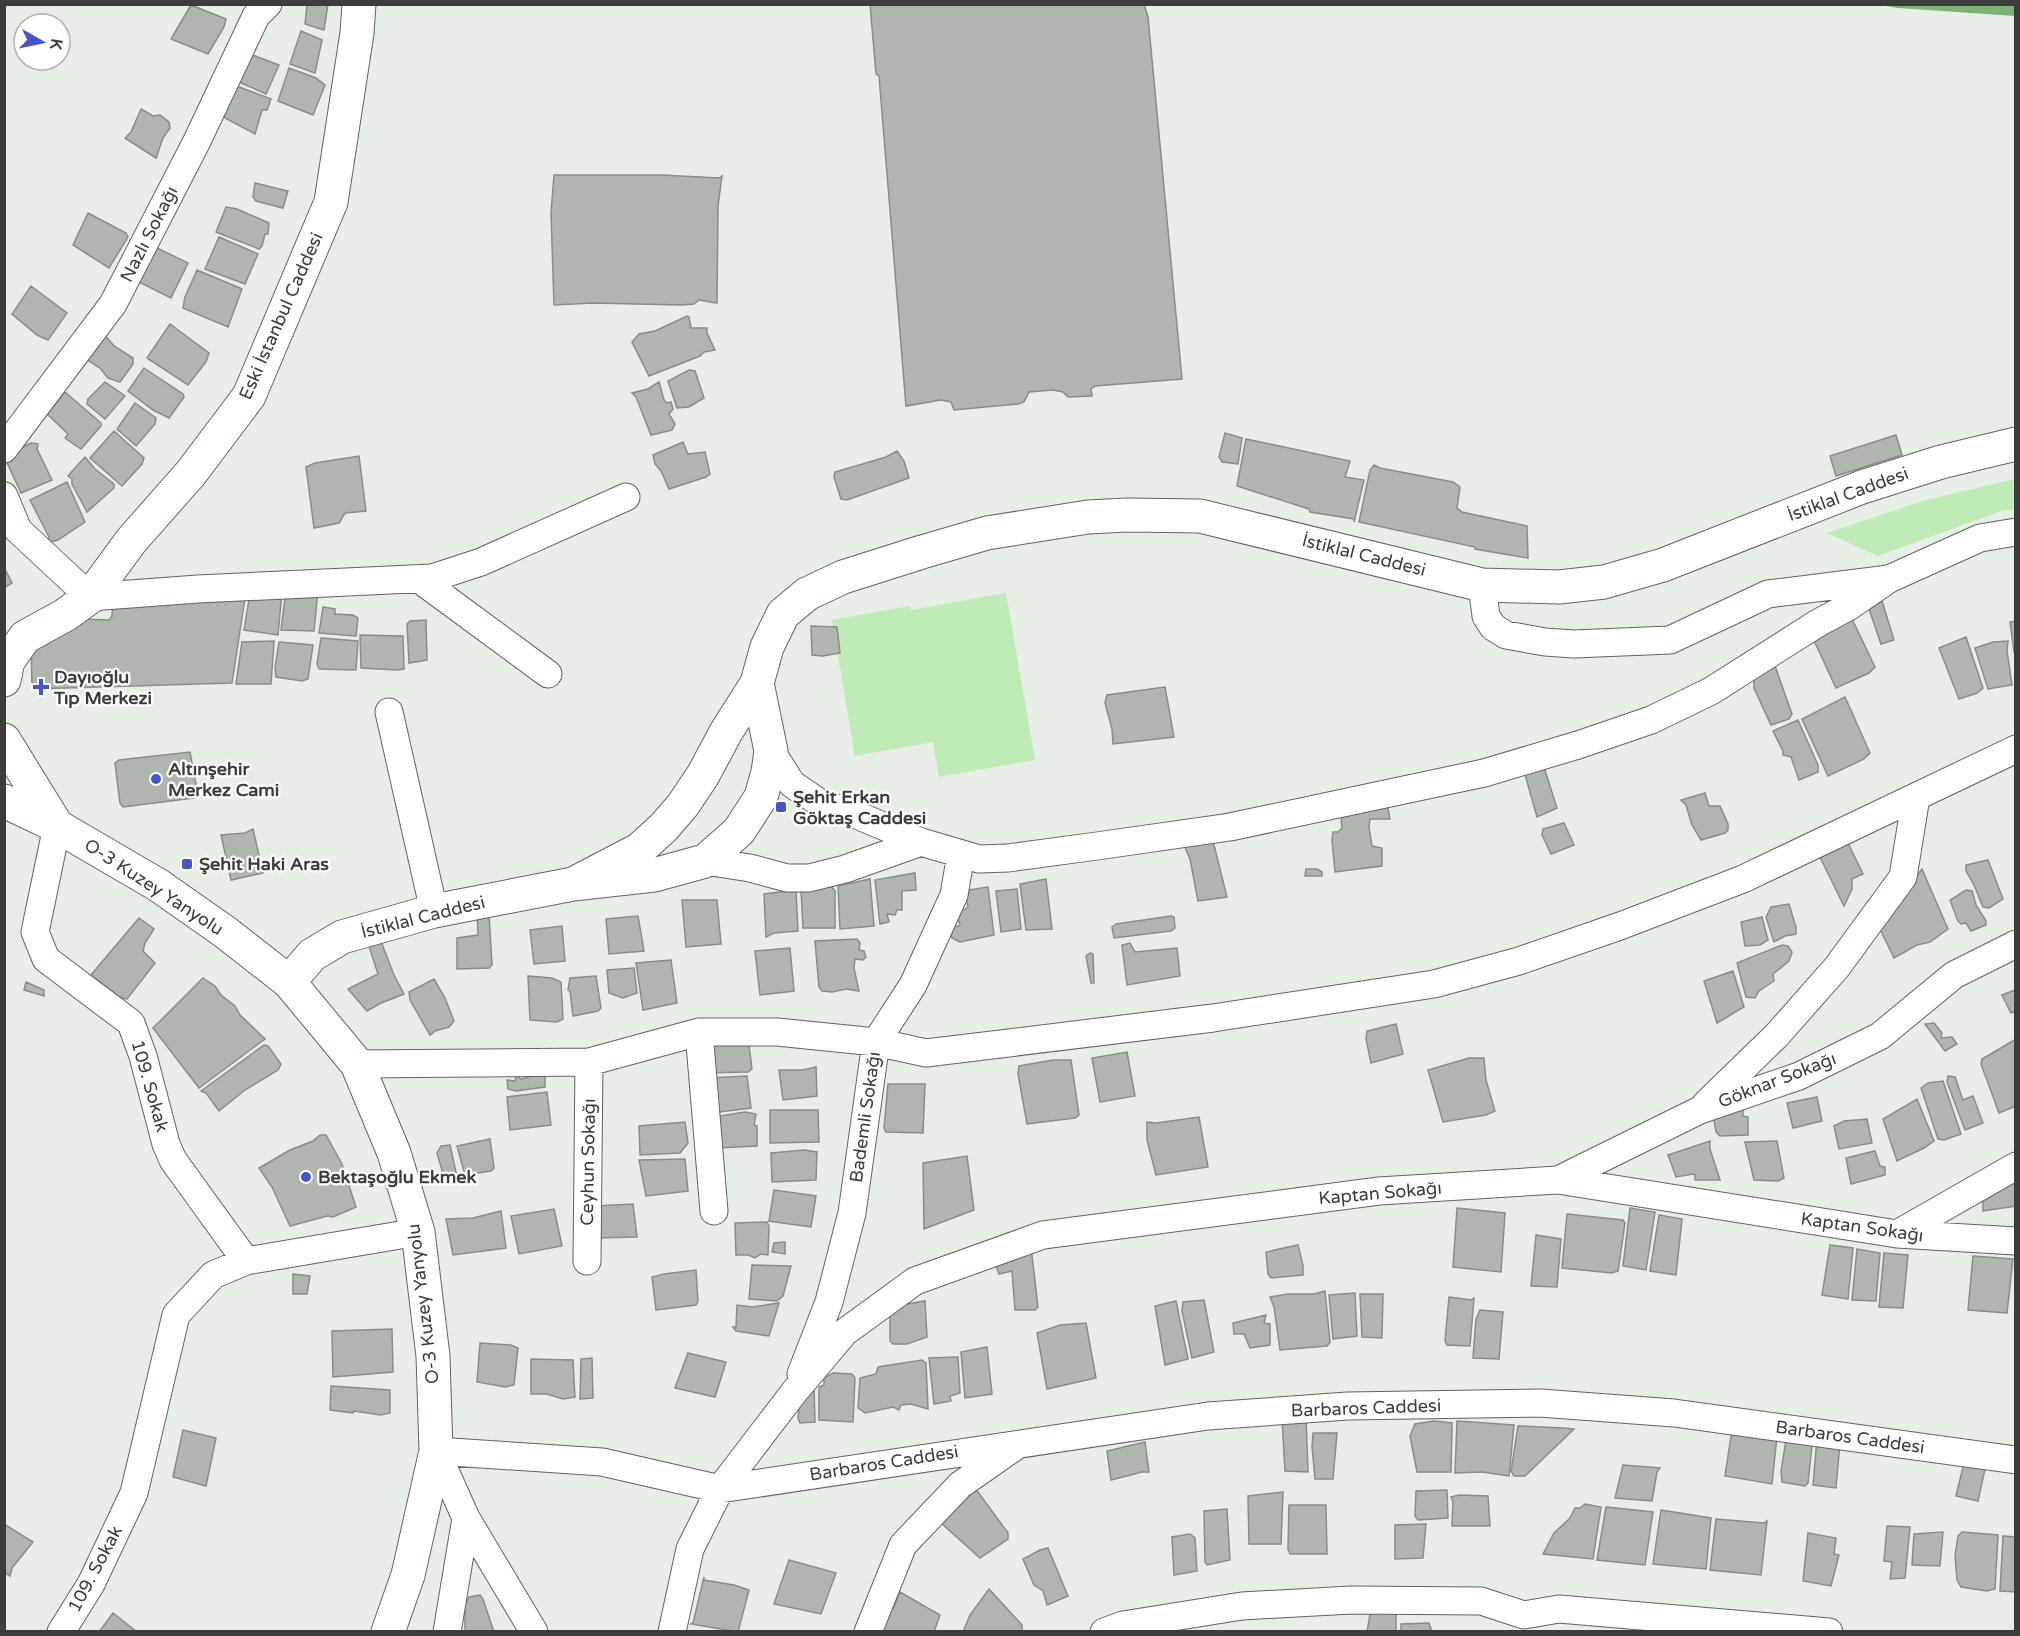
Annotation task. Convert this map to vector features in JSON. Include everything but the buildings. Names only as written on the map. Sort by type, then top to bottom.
[{"type":"main road","name":"Eski İstanbul Caddesi","points":[[4,680],[8,661],[25,637],[90,597],[131,541],[191,473],[249,396],[331,202],[357,33],[359,4]]},
{"type":"main road","name":"İstiklal Caddesi","points":[[573,884],[639,849],[674,816],[703,775],[722,738],[757,683],[767,646],[783,614],[807,594],[843,577],[987,533],[1088,517],[1200,516],[1482,585],[1559,587],[1604,582],[1663,565],[1862,487],[1941,462],[2016,444]]},
{"type":"main road","name":"İstiklal Caddesi","points":[[289,982],[312,955],[342,937],[434,911],[573,884],[654,876],[705,861],[740,831],[761,797],[771,751],[757,683]]},
{"type":"main road","points":[[722,738],[736,731],[750,732],[762,739],[771,751]]},
{"type":"main road","points":[[4,740],[57,826]]},
{"type":"main road","name":"O-3 Kuzey Yanyolu","points":[[4,801],[57,826],[158,885],[225,932],[289,982],[357,1064],[394,1153],[418,1232],[433,1356],[436,1451],[408,1575],[388,1632]]},
{"type":"main road","points":[[674,816],[671,828],[675,843],[687,855],[705,861]]},
{"type":"street","name":"Nazlı Sokağı","points":[[4,449],[113,304],[197,141],[256,16],[268,4]]},
{"type":"street","points":[[4,496],[18,530],[90,597],[198,589],[432,578],[481,562],[626,497]]},
{"type":"street","points":[[771,751],[792,784],[820,802],[921,842],[979,859],[1008,858],[1230,827],[1484,773],[1652,720],[1711,691],[1818,623],[1848,607],[1889,579],[1980,538],[2016,532]]},
{"type":"street","points":[[419,579],[548,674]]},
{"type":"street","points":[[1482,585],[1486,616],[1493,627],[1506,635],[1545,642],[1574,644],[1670,640],[1768,594],[1889,579]]},
{"type":"street","points":[[389,712],[434,911]]},
{"type":"street","points":[[357,1064],[590,1062],[699,1032],[777,1032],[876,1042],[926,1053],[1214,1018],[1434,984],[1530,957],[1620,926],[1743,879],[2016,749]]},
{"type":"street","points":[[1700,1110],[1777,1035],[1837,967],[1903,877],[1916,797]]},
{"type":"street","name":"109. Sokak","points":[[57,826],[34,932],[46,959],[131,1023],[143,1056],[166,1144],[173,1160],[246,1261]]},
{"type":"street","points":[[705,861],[750,868],[788,878],[809,878],[845,869],[921,842]]},
{"type":"street","name":"Bademli Sokağı","points":[[795,1392],[829,1302],[852,1213],[876,1042],[918,975],[954,895],[961,854]]},
{"type":"street","name":"Göknar Sokağı","points":[[1558,1180],[1700,1110],[1799,1076],[1880,1036],[1954,975],[2016,944]]},
{"type":"street","points":[[699,1032],[714,1211]]},
{"type":"street","name":"Ceyhun Sokağı","points":[[588,1261],[590,1062]]},
{"type":"street","points":[[1898,1234],[2016,1166]]},
{"type":"street","name":"Kaptan Sokağı","points":[[795,1392],[845,1332],[915,1281],[1043,1235],[1379,1191],[1558,1180],[1898,1234],[2016,1241]]},
{"type":"street","name":"109. Sokak","points":[[61,1632],[91,1584],[134,1493],[176,1315],[213,1275],[246,1261],[418,1232]]},
{"type":"street","points":[[672,1632],[690,1549],[720,1489],[795,1392]]},
{"type":"street","name":"Barbaros Caddesi","points":[[720,1489],[1208,1416],[1348,1406],[1540,1403],[1674,1413],[2016,1460]]},
{"type":"street","points":[[868,1632],[903,1545],[960,1485],[1020,1443]]},
{"type":"street","points":[[534,1632],[466,1518],[436,1451],[602,1461],[720,1489]]},
{"type":"street","points":[[447,1632],[466,1518]]},
{"type":"street","points":[[1104,1632],[1124,1625],[1242,1606],[1373,1599],[1481,1601],[1524,1623],[1559,1609],[1710,1627],[1829,1632]]},
{"type":"shaded area","points":[[1879,5],[2015,5],[2015,16],[1898,8]]},
{"type":"shaded area","points":[[2015,479],[2015,509],[2001,511],[1878,556],[1827,533],[1926,500]]},
{"type":"shaded area","points":[[1006,593],[1035,760],[939,777],[933,742],[855,756],[832,620],[910,606],[911,610]]},
{"type":"place","name":"Dayıoğlu Tıp Merkezi","points":[[41,687]]},
{"type":"place","name":"Altınşehir Merkez Cami","points":[[156,779]]},
{"type":"place","name":"Şehit Erkan Göktaş Caddesi","points":[[781,807]]},
{"type":"place","name":"Şehit Haki Aras","points":[[187,864]]},
{"type":"place","name":"Bektaşoğlu Ekmek","points":[[306,1177]]}]
